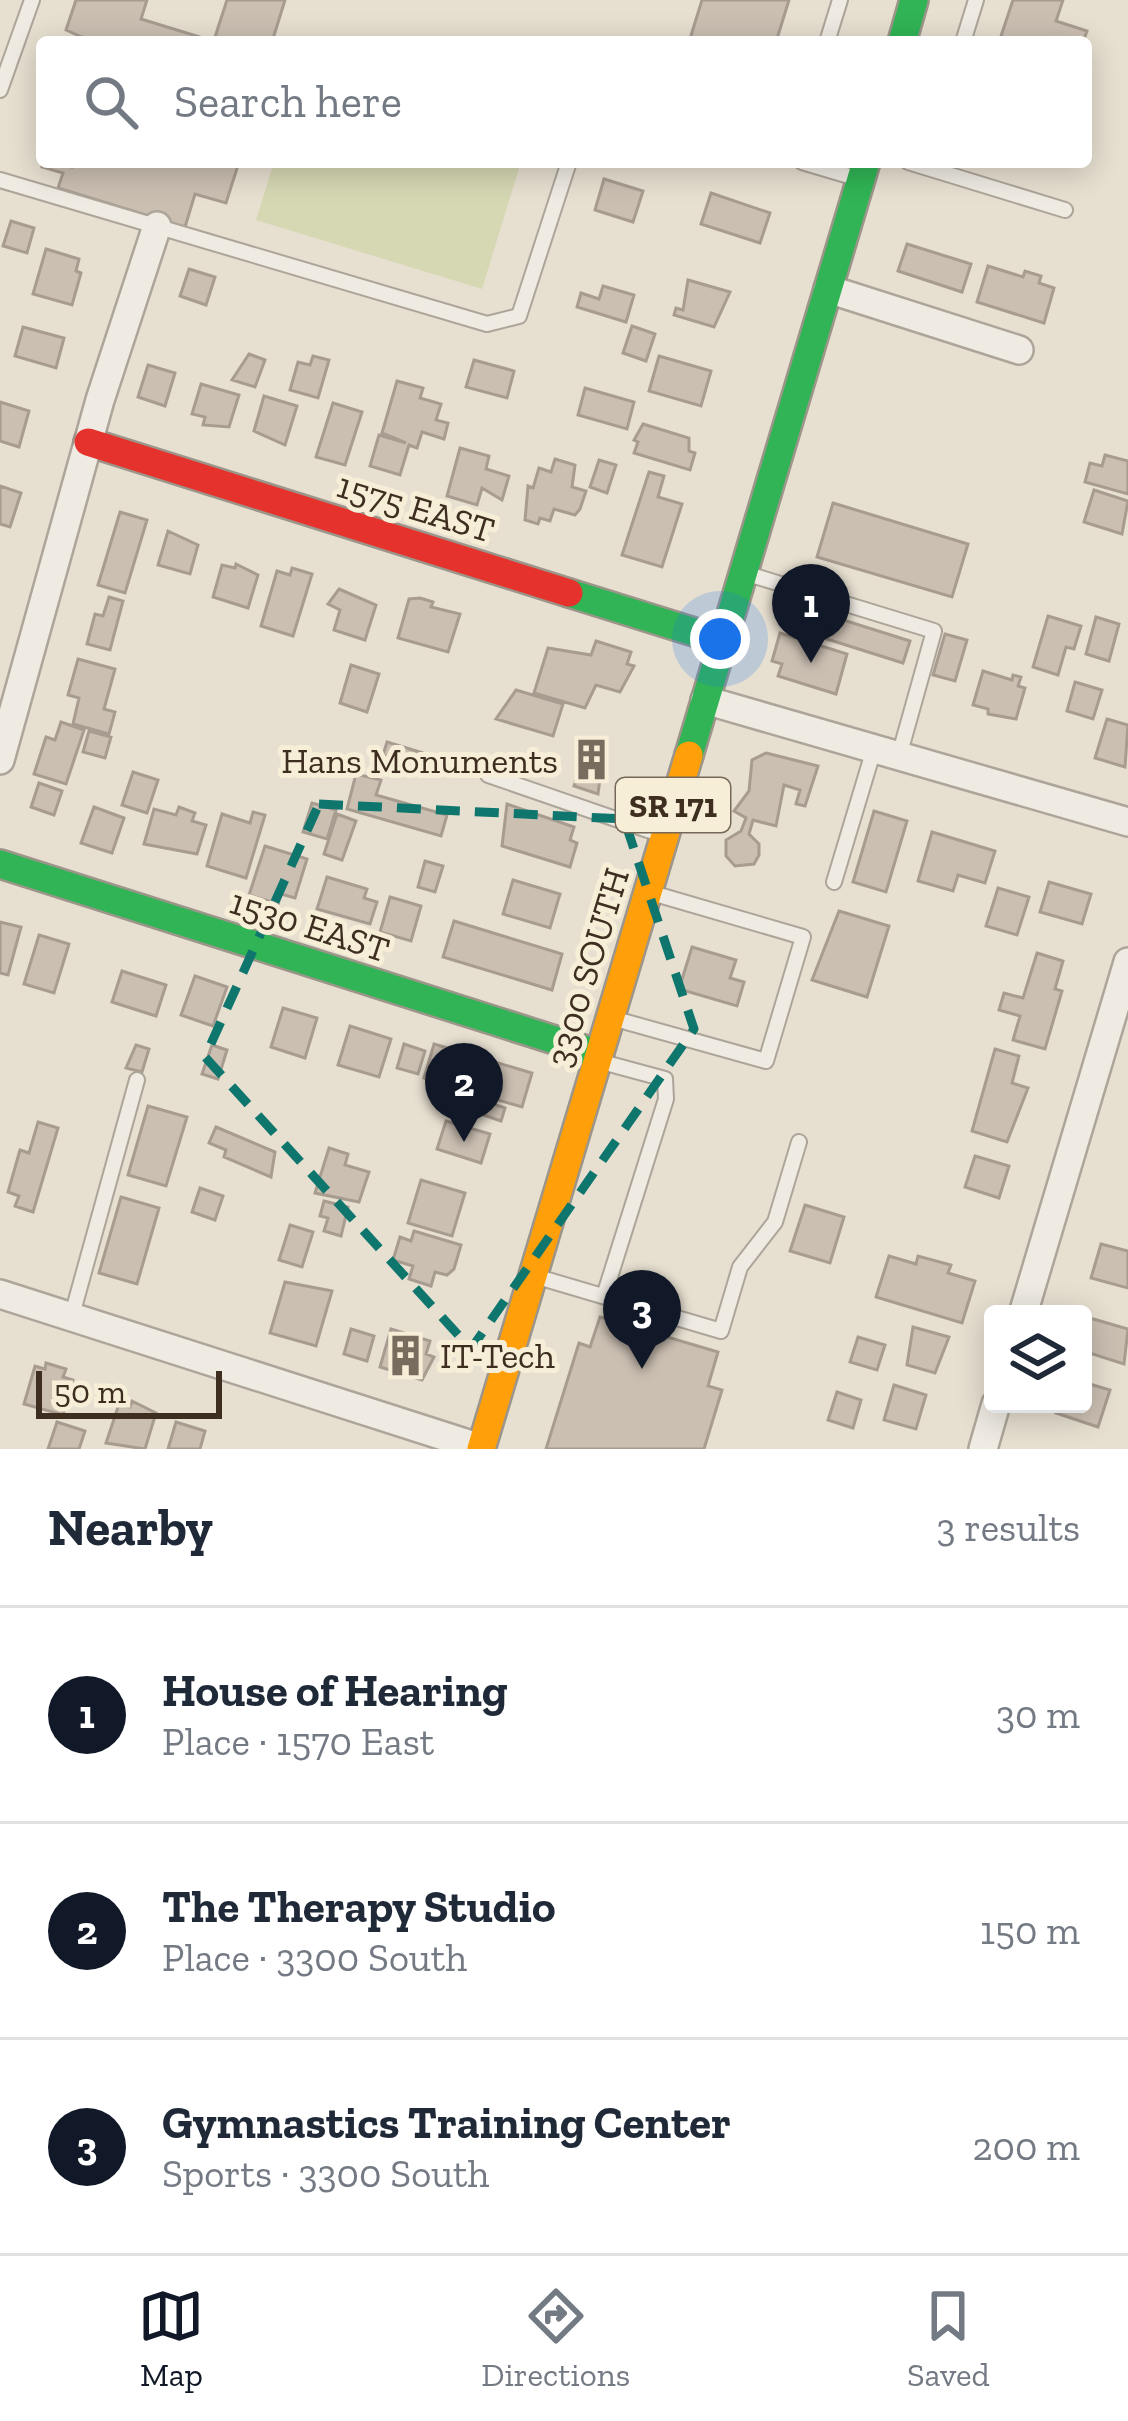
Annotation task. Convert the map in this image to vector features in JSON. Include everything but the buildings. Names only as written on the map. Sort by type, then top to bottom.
[{"type":"main road","points":[[904,36],[914,0]]},
{"type":"main road","name":"3300 SOUTH","points":[[481,1449],[864,171]]},
{"type":"main road","name":"1575 EAST","points":[[88,442],[723,641]]},
{"type":"main road","name":"1530 EAST","points":[[0,864],[598,1057]]},
{"type":"street","points":[[0,760],[88,442],[157,226]]},
{"type":"street","points":[[828,289],[1019,350]]},
{"type":"street","points":[[705,700],[1128,822]]},
{"type":"street","points":[[1026,1305],[1128,962]]},
{"type":"street","points":[[0,1294],[481,1449]]},
{"type":"street","points":[[983,1449],[993,1413]]},
{"type":"lane","points":[[0,90],[32,0]]},
{"type":"lane","points":[[829,36],[840,0]]},
{"type":"lane","points":[[965,36],[976,0]]},
{"type":"lane","points":[[0,180],[488,324],[519,316],[567,168]]},
{"type":"lane","points":[[928,168],[1065,210]]},
{"type":"lane","points":[[744,572],[934,631],[834,882]]},
{"type":"lane","points":[[488,775],[664,836]]},
{"type":"lane","points":[[610,1017],[766,1061],[803,937],[647,892]]},
{"type":"lane","points":[[598,1057],[664,1079],[666,1099],[604,1296]]},
{"type":"lane","points":[[72,1315],[136,1080]]},
{"type":"lane","points":[[533,1276],[721,1331],[740,1267],[776,1222],[799,1142]]},
{"type":"highlighted area","points":[[319,804],[624,819],[694,1029],[471,1349],[205,1057]]},
{"type":"green space","points":[[272,168],[519,168],[482,289],[256,220]]},
{"type":"traffic: fast","points":[[904,36],[914,0]]},
{"type":"traffic: fast","points":[[689,755],[864,168]]},
{"type":"traffic: fast","points":[[569,593],[723,641]]},
{"type":"traffic: fast","points":[[0,864],[599,1054]]},
{"type":"traffic: slow","points":[[481,1449],[689,755]]},
{"type":"traffic: jam","points":[[88,442],[569,593]]},
{"type":"place","name":"House of Hearing","points":[[811,663]]},
{"type":"place","name":"Hans Monuments","points":[[592,760]]},
{"type":"place","name":"The Therapy Studio","points":[[464,1142]]},
{"type":"place","name":"IT-Tech","points":[[406,1355]]},
{"type":"place","name":"Gymnastics Training Center","points":[[642,1369]]}]
